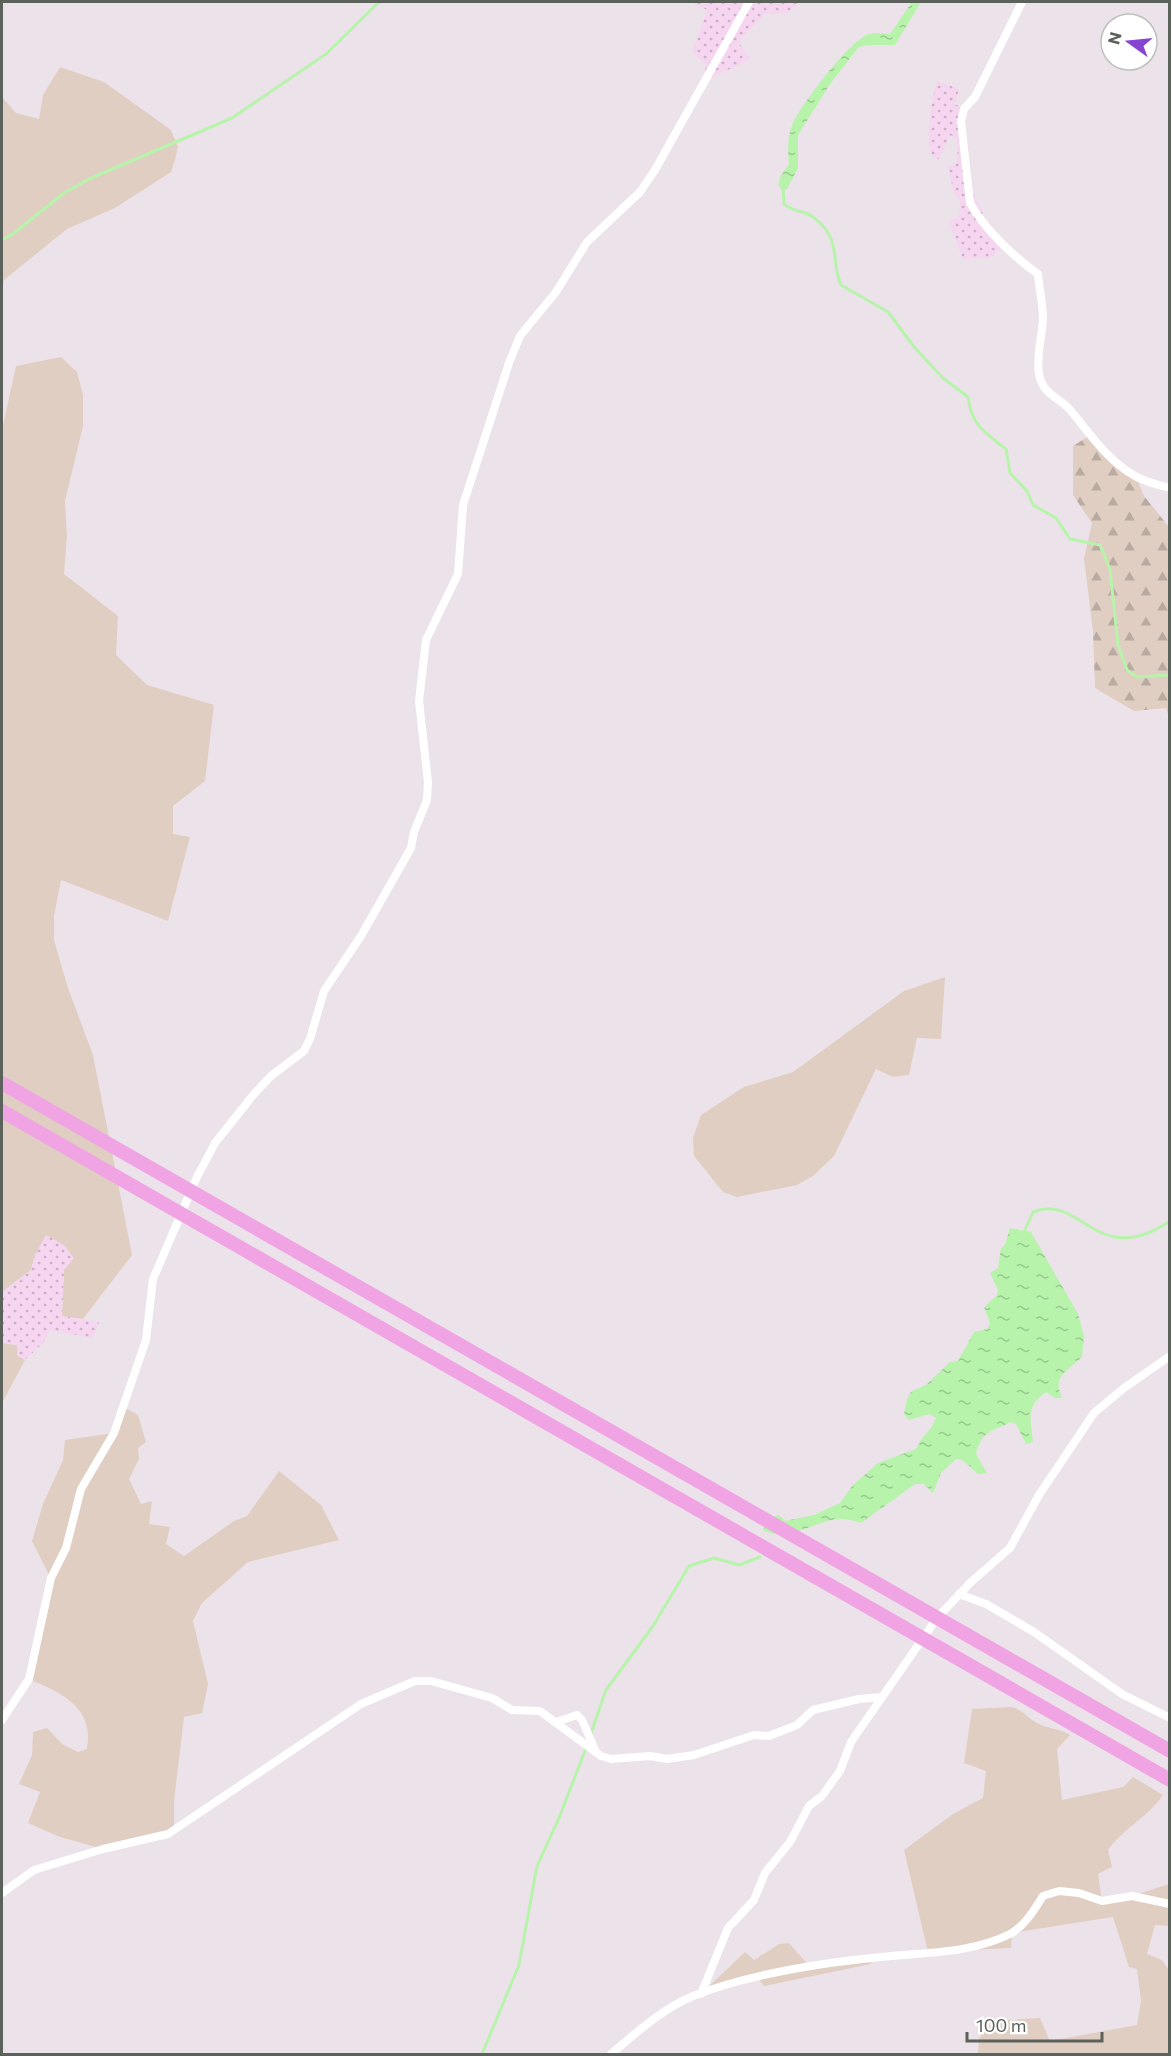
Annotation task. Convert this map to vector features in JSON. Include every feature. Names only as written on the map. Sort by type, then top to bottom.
[{"type":"highway","points":[[2,1083],[1170,1751]]},
{"type":"highway","points":[[2,1111],[1170,1780]]},
{"type":"street","points":[[2,1720],[29,1678],[51,1578],[66,1548],[81,1489],[114,1433],[146,1340],[153,1279],[181,1213],[214,1143],[271,1076],[304,1051],[310,1039],[324,990],[361,936],[411,848],[427,791],[419,701],[426,640],[458,574],[463,506],[481,445],[520,336],[562,282],[587,243],[640,192],[749,2]]},
{"type":"street","points":[[1022,2],[975,98],[964,109],[961,121],[970,203],[977,214],[1011,251],[1038,273],[1043,316],[1038,363],[1039,376],[1045,388],[1053,398],[1070,409],[1089,436],[1117,463],[1136,477],[1170,488]]},
{"type":"street","points":[[701,1994],[728,1928],[754,1900],[765,1873],[790,1842],[809,1806],[822,1796],[840,1771],[851,1742],[937,1618],[959,1594],[1010,1548],[1039,1495],[1094,1413],[1124,1388],[1170,1356]]},
{"type":"street","points":[[959,1594],[986,1604],[1034,1632],[1122,1694],[1170,1718]]},
{"type":"street","points":[[2,1893],[34,1870],[103,1849],[168,1834],[362,1704],[415,1681],[431,1681],[492,1698],[512,1710],[540,1711],[597,1754],[611,1759],[650,1756],[667,1759],[694,1755],[754,1735],[769,1736],[797,1725],[813,1710],[859,1699],[881,1697]]},
{"type":"street","points":[[556,1722],[577,1715],[582,1720],[597,1754]]},
{"type":"street","points":[[611,2055],[659,2015],[701,1994],[758,1978],[834,1962],[968,1949],[1012,1933],[1030,1917],[1043,1896],[1059,1891],[1079,1893],[1102,1901],[1132,1896],[1170,1904]]},
{"type":"green space","points":[[60,67],[104,82],[171,130],[178,147],[171,172],[115,208],[67,229],[4,280],[2,290],[2,97],[16,113],[39,119],[43,95]]},
{"type":"green space","points":[[61,357],[77,372],[83,395],[83,426],[65,501],[67,536],[64,574],[118,616],[116,655],[147,685],[214,705],[205,781],[173,806],[173,834],[190,837],[168,921],[61,880],[54,916],[54,940],[68,988],[93,1055],[132,1255],[83,1319],[62,1316],[64,1270],[35,1255],[31,1270],[2,1292],[2,430],[16,366]]},
{"type":"green space","points":[[1089,436],[1136,477],[1144,496],[1169,527],[1169,718],[1166,708],[1134,711],[1095,688],[1093,632],[1084,558],[1092,523],[1073,495],[1073,446]]},
{"type":"green space","points":[[945,977],[941,1039],[917,1038],[909,1075],[893,1077],[876,1069],[834,1156],[813,1176],[797,1185],[737,1197],[723,1192],[694,1156],[693,1138],[701,1115],[744,1087],[793,1072],[904,991]]},
{"type":"green space","points":[[2,1343],[18,1345],[17,1355],[25,1360],[2,1403]]},
{"type":"green space","points":[[123,1407],[138,1415],[146,1442],[138,1448],[139,1459],[129,1479],[141,1504],[152,1501],[149,1524],[170,1527],[166,1544],[184,1556],[234,1521],[247,1516],[279,1471],[321,1505],[339,1540],[248,1562],[202,1603],[193,1621],[208,1684],[202,1713],[184,1717],[174,1801],[174,1830],[103,1849],[60,1837],[28,1823],[40,1792],[19,1784],[32,1755],[33,1732],[47,1728],[62,1744],[78,1752],[87,1749],[86,1722],[80,1712],[64,1696],[29,1679],[51,1579],[32,1541],[43,1504],[63,1460],[65,1440],[114,1433]]},
{"type":"green space","points":[[1012,1707],[1037,1723],[1070,1735],[1057,1749],[1062,1800],[1123,1787],[1133,1777],[1163,1795],[1150,1810],[1114,1842],[1108,1850],[1112,1867],[1098,1874],[1102,1901],[1132,1896],[1169,1884],[1169,1926],[1155,1925],[1147,1954],[1162,1960],[1169,1970],[1169,2054],[978,2054],[979,2038],[994,2021],[1040,2018],[1050,2041],[1137,2025],[1141,2000],[1137,1969],[1129,1967],[1113,1917],[1012,1933],[1011,1948],[928,1952],[904,1850],[953,1814],[983,1798],[986,1771],[964,1763],[972,1709]]},
{"type":"green space","points":[[789,1943],[810,1967],[871,1958],[871,1964],[764,1986],[758,1978],[701,1994],[745,1952],[754,1960],[779,1944]]},
{"type":"sand","points":[[694,2],[799,2],[787,13],[765,14],[738,42],[751,59],[706,80],[705,64],[692,52],[707,10]]},
{"type":"sand","points":[[937,81],[959,89],[955,104],[964,109],[962,132],[969,145],[966,163],[974,195],[983,213],[981,218],[1006,245],[990,258],[963,259],[949,222],[959,215],[960,201],[954,193],[948,168],[957,163],[958,140],[951,135],[938,160],[930,153],[930,117]]},
{"type":"sand","points":[[46,1235],[64,1245],[74,1258],[64,1270],[62,1316],[99,1322],[93,1338],[50,1330],[43,1343],[25,1360],[17,1355],[17,1345],[2,1343],[2,1292],[31,1270],[35,1255]]},
{"type":"water","points":[[912,2],[921,2],[895,45],[865,45],[858,48],[830,84],[798,135],[798,168],[787,189],[782,190],[778,185],[781,175],[789,164],[790,133],[793,123],[806,102],[826,74],[849,49],[867,35],[890,34]]},
{"type":"water","points":[[1010,1228],[1031,1232],[1078,1314],[1084,1336],[1082,1357],[1060,1379],[1059,1390],[1062,1398],[1055,1398],[1046,1392],[1032,1408],[1033,1442],[1026,1444],[1016,1424],[1010,1422],[984,1436],[978,1446],[976,1454],[987,1473],[978,1474],[962,1460],[956,1459],[941,1473],[933,1493],[924,1484],[915,1484],[861,1523],[837,1519],[790,1533],[772,1533],[763,1530],[770,1518],[779,1515],[785,1521],[814,1515],[840,1503],[853,1485],[878,1463],[916,1449],[936,1418],[929,1414],[909,1420],[904,1414],[907,1399],[912,1391],[926,1385],[950,1362],[958,1361],[974,1332],[987,1329],[990,1323],[984,1307],[997,1295],[998,1290],[990,1273],[998,1268],[1001,1248],[1005,1245]]},
{"type":"waterway","points":[[2,240],[64,193],[89,179],[232,118],[326,54],[379,2]]},
{"type":"waterway","points":[[783,188],[784,204],[813,217],[828,234],[832,242],[841,285],[888,312],[915,348],[943,378],[968,397],[976,422],[985,433],[1006,449],[1010,473],[1027,491],[1033,505],[1056,518],[1070,539],[1100,545],[1110,569],[1118,645],[1127,670],[1137,677],[1170,675]]},
{"type":"waterway","points":[[1023,1234],[1033,1212],[1050,1209],[1064,1212],[1107,1235],[1124,1238],[1145,1234],[1170,1221]]},
{"type":"waterway","points":[[590,1736],[606,1690],[653,1626],[689,1566],[714,1558],[739,1565],[760,1557]]},
{"type":"waterway","points":[[482,2054],[519,1965],[537,1866],[559,1818],[586,1748]]}]
